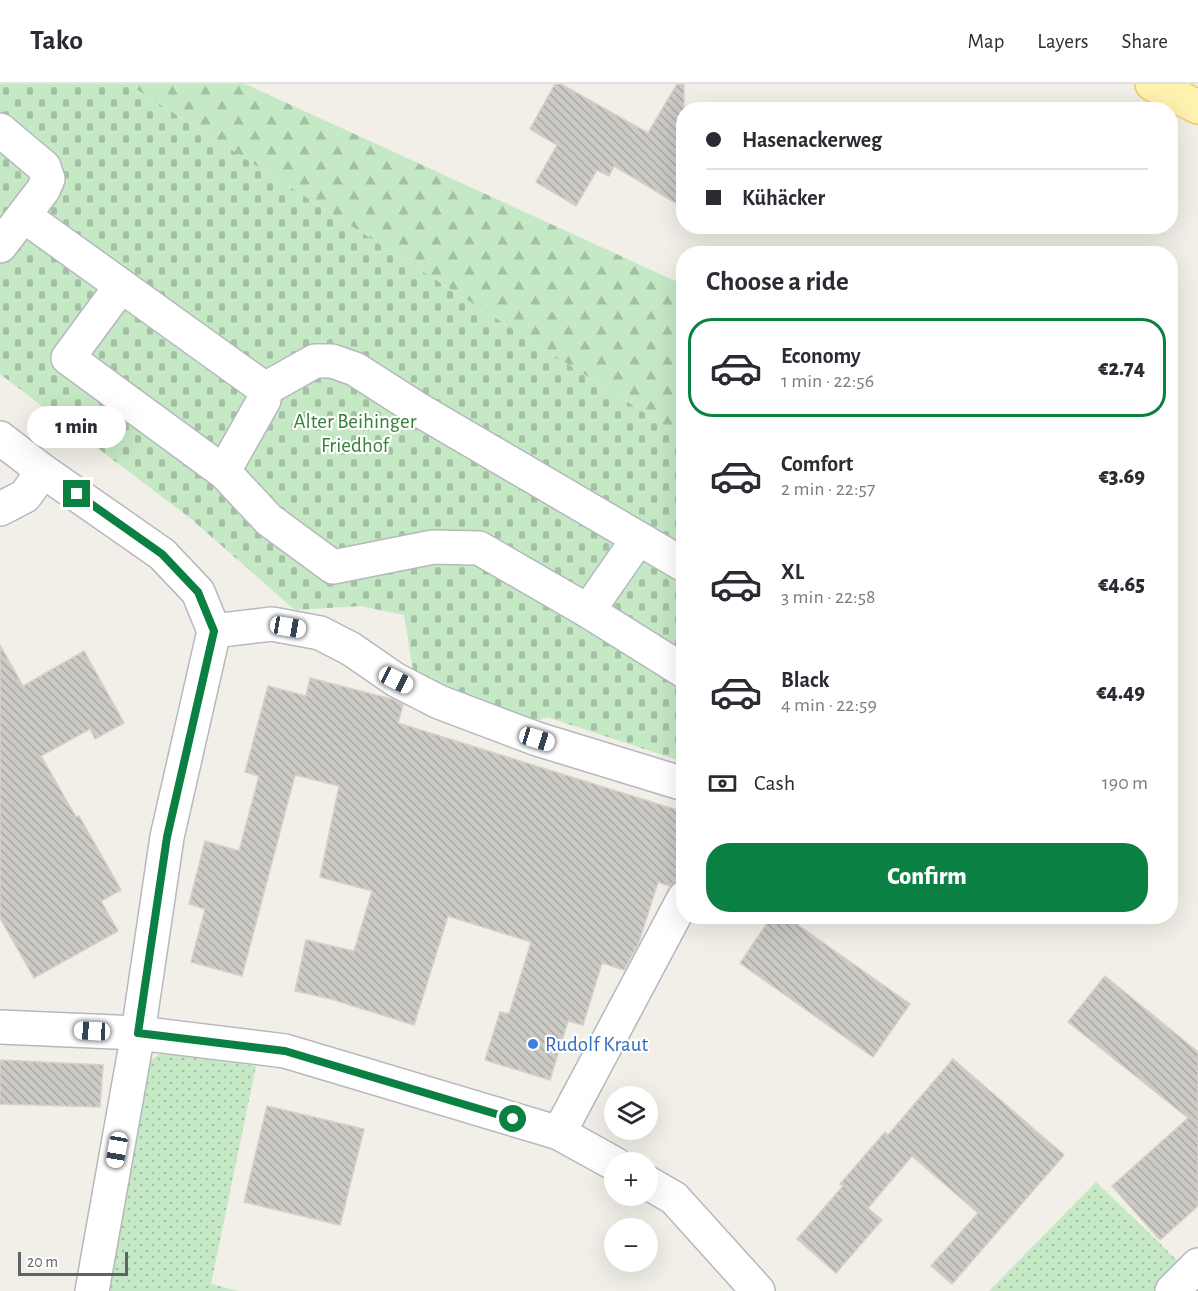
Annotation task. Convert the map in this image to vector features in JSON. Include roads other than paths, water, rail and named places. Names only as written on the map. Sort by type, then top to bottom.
[{"type":"main road","points":[[1152,84],[1198,107]]},
{"type":"street","points":[[0,130],[44,167],[48,179],[43,190],[0,246]]},
{"type":"street","points":[[24,216],[265,389]]},
{"type":"street","points":[[121,286],[68,358],[225,473],[269,520],[333,567],[433,546],[479,548],[588,611],[676,666]]},
{"type":"street","points":[[265,389],[315,361],[332,361],[355,369],[416,408],[676,560]]},
{"type":"street","points":[[225,473],[264,400],[265,389]]},
{"type":"street","points":[[0,438],[162,554],[198,592],[214,631],[167,837],[138,1033],[92,1291]]},
{"type":"street","points":[[0,509],[25,496],[43,471]]},
{"type":"street","points":[[588,611],[638,539]]},
{"type":"street","points":[[214,631],[272,624],[320,633],[351,649],[396,680],[439,702],[537,739],[676,782]]},
{"type":"street","points":[[559,1133],[676,913]]},
{"type":"street","points":[[0,1027],[138,1033],[285,1051],[559,1133],[604,1158]]},
{"type":"street","points":[[658,1189],[674,1198],[758,1291]]},
{"type":"street","points":[[1172,1291],[1198,1266]]},
{"type":"place","name":"Rudolf Kraut","points":[[533,1044]]},
{"type":"park label","name":"Alter Beihinger Friedhof","points":[[355,433]]}]
